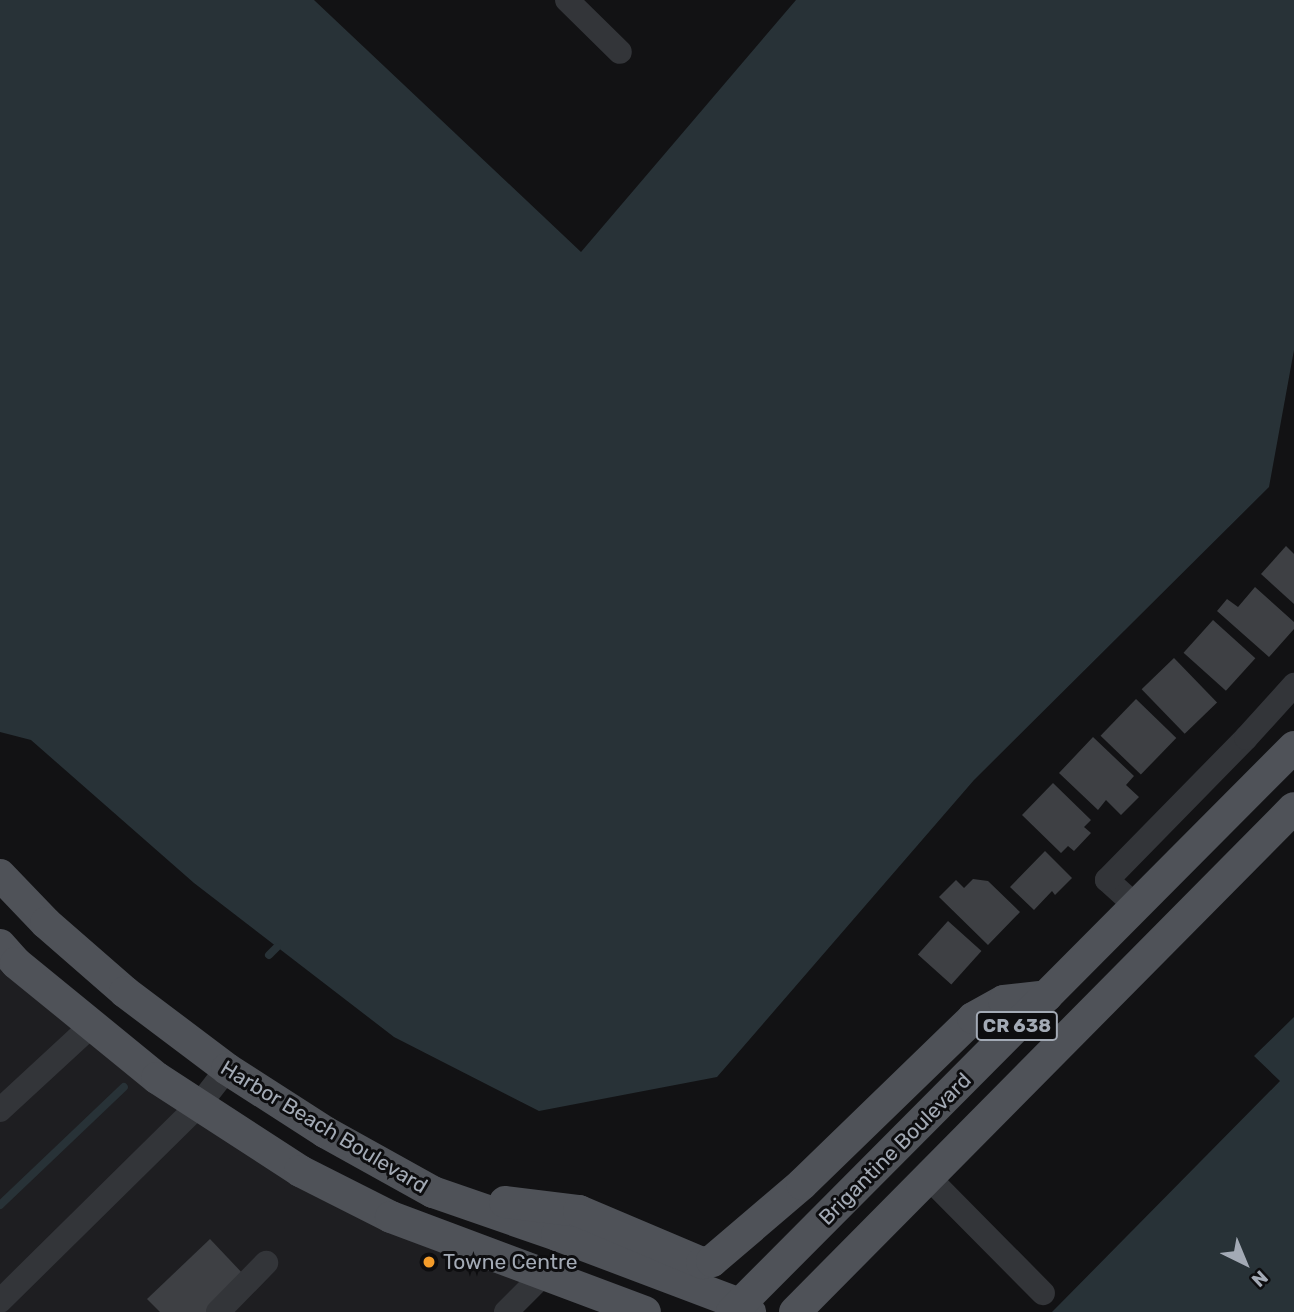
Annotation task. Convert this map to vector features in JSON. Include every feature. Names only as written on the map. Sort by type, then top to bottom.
[{"type":"main road","name":"Brigantine Boulevard","points":[[741,1309],[1294,747]]},
{"type":"main road","name":"Brigantine Boulevard","points":[[795,1312],[1294,808]]},
{"type":"main road","name":"Harbor Beach Boulevard","points":[[1,878],[46,923],[125,992],[275,1102],[432,1192],[557,1235],[741,1309]]},
{"type":"main road","name":"Harbor Beach Boulevard","points":[[0,945],[16,963],[157,1078],[256,1144],[345,1195],[425,1230],[645,1312]]},
{"type":"main road","points":[[432,1192],[579,1211],[702,1263],[712,1261],[802,1184],[973,1018],[1004,1001],[1047,996]]},
{"type":"street","points":[[568,0],[620,52]]},
{"type":"street","points":[[1136,906],[1107,880],[1294,685]]},
{"type":"street","points":[[0,1110],[91,1026]]},
{"type":"street","points":[[0,1301],[199,1105],[227,1069]]},
{"type":"street","points":[[929,1178],[1043,1293]]},
{"type":"street","points":[[218,1312],[267,1263]]},
{"type":"street","points":[[506,1312],[544,1273]]},
{"type":"shaded area","points":[[0,0],[314,0],[581,252],[796,0],[1294,0],[1294,350],[1269,487],[974,780],[717,1077],[539,1111],[394,1037],[194,883],[31,740],[0,732]]},
{"type":"shaded area","points":[[0,945],[256,1144],[544,1274],[506,1312],[0,1312]]},
{"type":"shaded area","points":[[1294,1017],[1294,1312],[1052,1312],[1280,1081],[1254,1056]]},
{"type":"building","points":[[1286,546],[1294,554],[1294,604],[1261,574]]},
{"type":"building","points":[[1255,587],[1294,622],[1294,629],[1269,657],[1217,611],[1227,599],[1238,607]]},
{"type":"building","points":[[1213,620],[1255,658],[1226,691],[1184,653]]},
{"type":"building","points":[[1174,658],[1217,703],[1185,734],[1142,689]]},
{"type":"building","points":[[1136,699],[1176,738],[1141,775],[1101,736]]},
{"type":"building","points":[[1093,737],[1134,776],[1126,785],[1139,797],[1121,815],[1106,800],[1098,810],[1059,773]]},
{"type":"building","points":[[1053,783],[1091,820],[1084,827],[1091,833],[1074,851],[1068,846],[1061,853],[1022,815]]},
{"type":"building","points":[[1045,851],[1072,878],[1055,895],[1052,891],[1034,910],[1010,887]]},
{"type":"building","points":[[973,879],[988,881],[1020,912],[988,945],[939,897],[956,880],[964,888]]},
{"type":"building","points":[[948,921],[981,951],[951,985],[918,954]]},
{"type":"building","points":[[210,1239],[245,1276],[207,1312],[160,1312],[147,1299]]},
{"type":"waterway","points":[[269,955],[277,947]]},
{"type":"waterway","points":[[0,1205],[124,1087]]},
{"type":"place","name":"Towne Centre","points":[[429,1262]]}]
